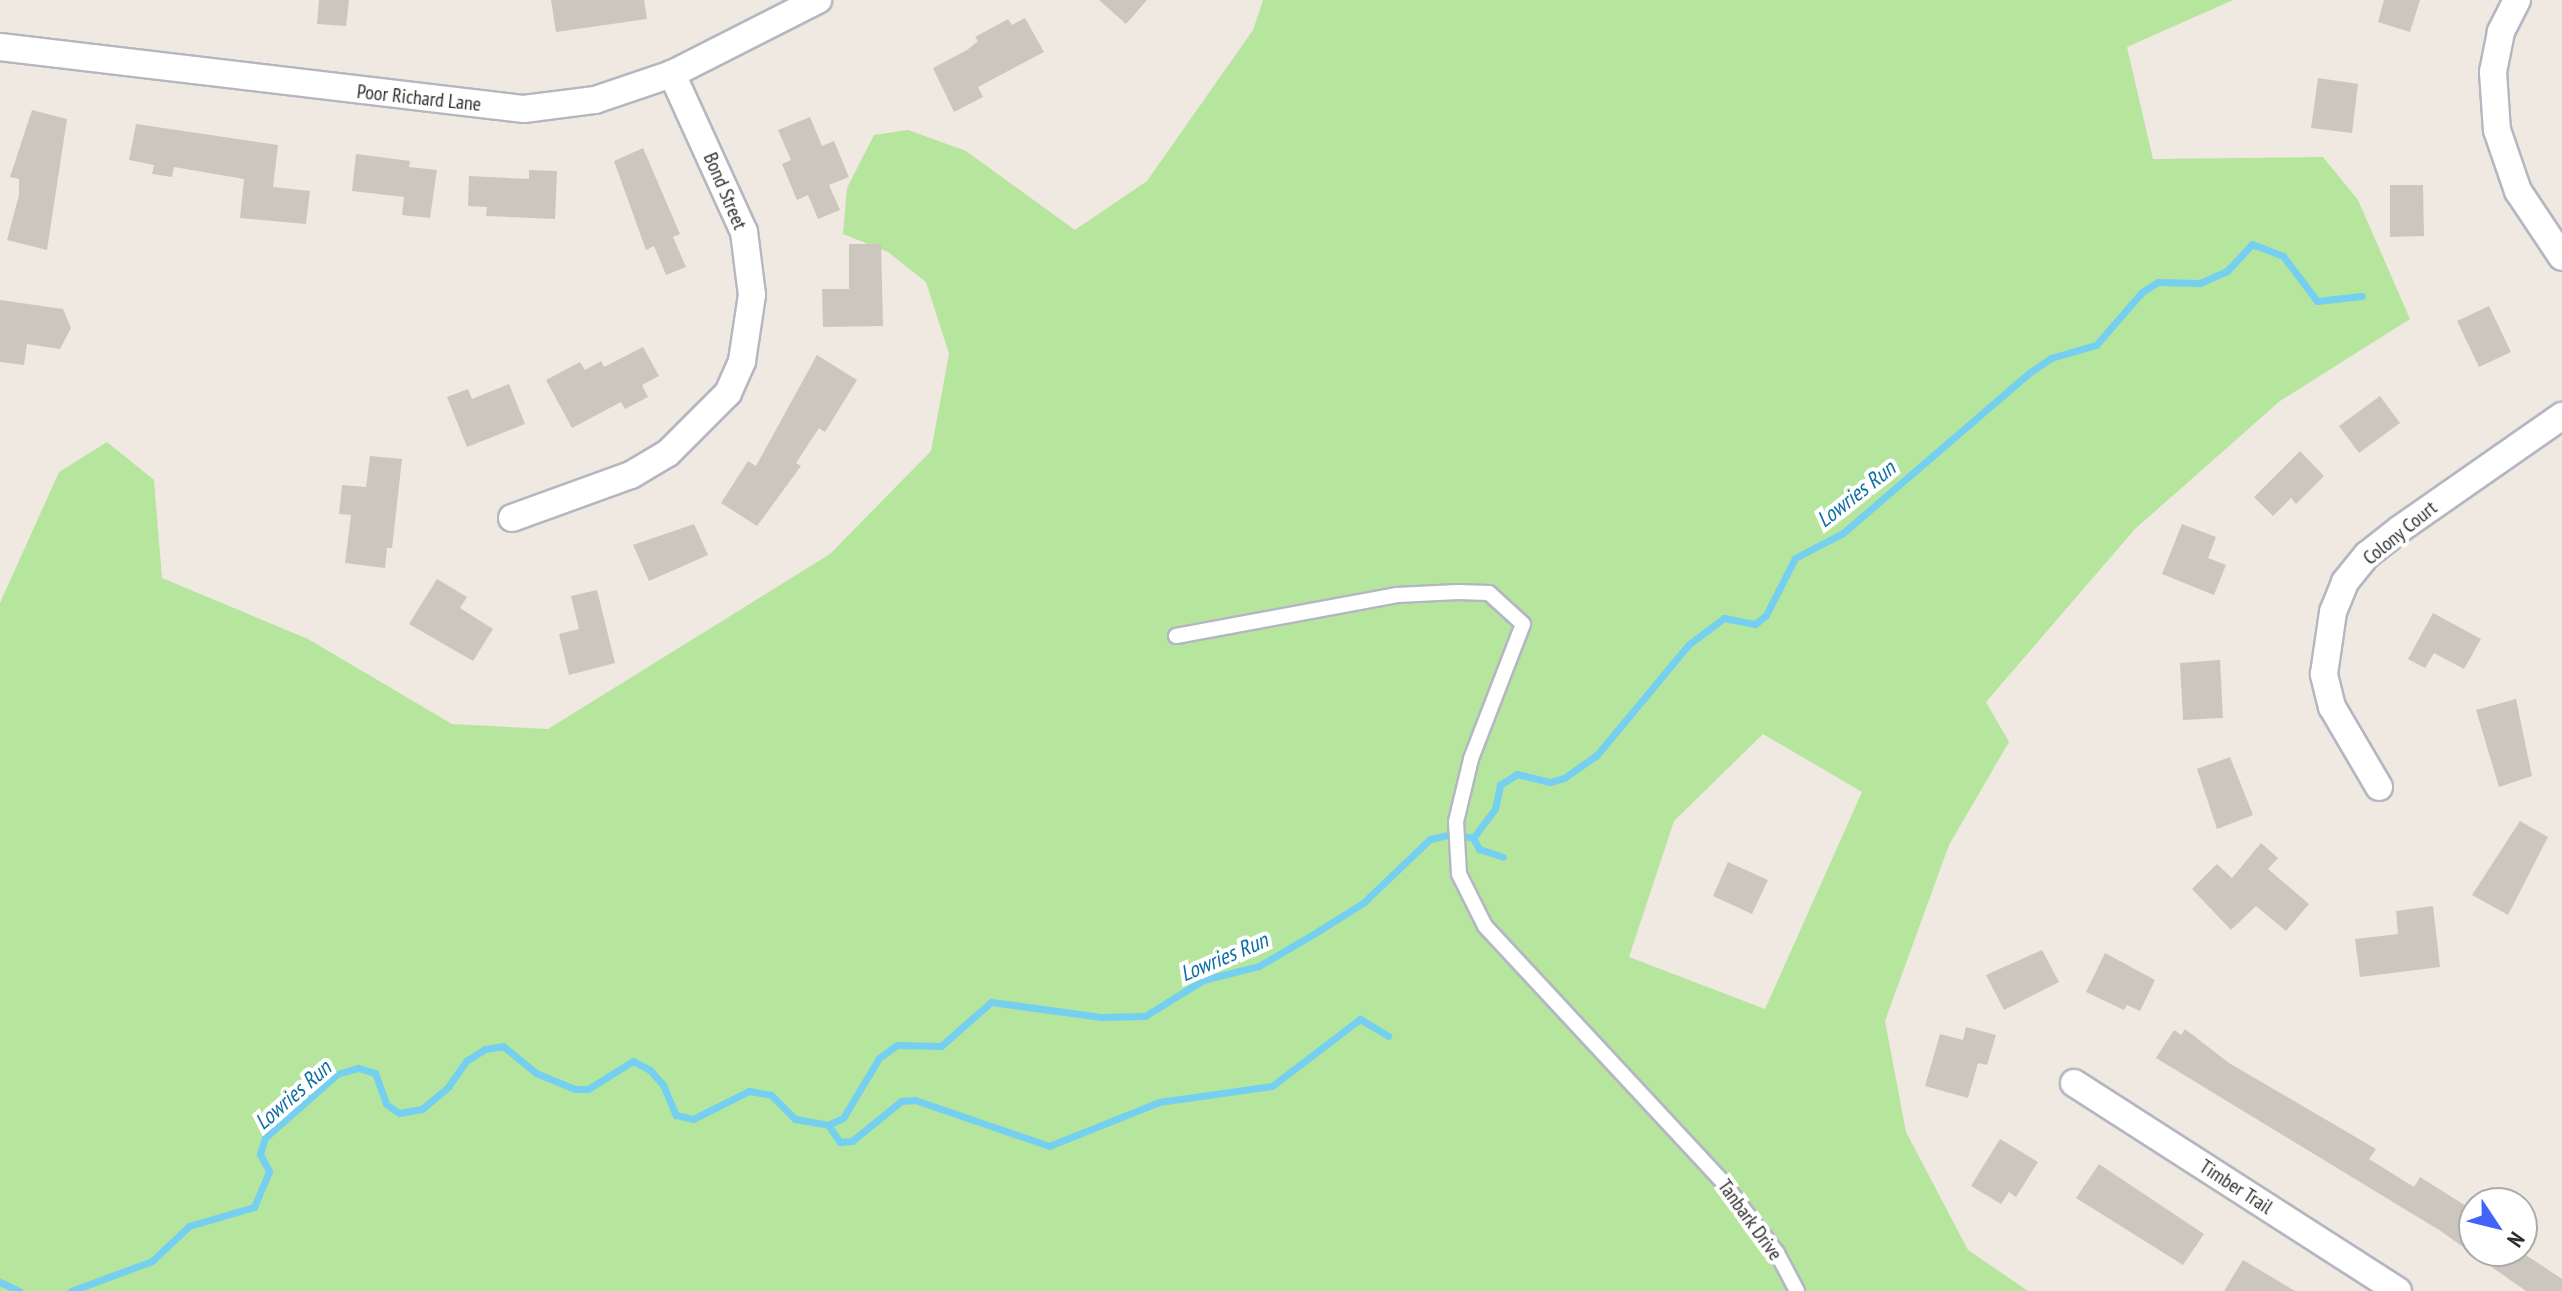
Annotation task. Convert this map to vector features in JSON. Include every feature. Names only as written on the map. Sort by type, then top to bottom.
[{"type":"street","name":"Poor Richard Lane","points":[[0,47],[524,109],[595,100],[672,74],[818,0]]},
{"type":"street","points":[[2517,0],[2501,32],[2493,72],[2497,130],[2518,191],[2562,257]]},
{"type":"street","name":"Bond Street","points":[[512,518],[631,475],[668,453],[728,393],[742,361],[752,295],[744,232],[672,74]]},
{"type":"street","name":"Colony Court","points":[[2379,787],[2332,707],[2324,674],[2329,627],[2345,582],[2367,555],[2400,529],[2562,416]]},
{"type":"street","name":"Timber Trail","points":[[2074,1083],[2398,1291]]},
{"type":"lane","name":"Tanbark Drive","points":[[1176,636],[1397,595],[1458,592],[1489,593],[1523,624],[1468,772],[1456,822],[1459,874],[1485,926],[1627,1084],[1698,1153],[1777,1253],[1797,1291]]},
{"type":"green space","points":[[1263,0],[2233,0],[2127,47],[2153,159],[2323,157],[2358,200],[2410,319],[2280,401],[2135,529],[1986,702],[2009,742],[1949,845],[1885,1021],[1906,1132],[1968,1250],[2028,1291],[0,1291],[0,603],[59,472],[107,442],[154,480],[162,578],[308,639],[452,724],[548,729],[830,554],[931,451],[949,354],[926,282],[888,252],[843,234],[847,188],[874,135],[908,130],[966,151],[1075,230],[1147,181],[1253,30]],"holes":[[[1763,734],[1862,792],[1765,1009],[1629,957],[1674,821]]]},
{"type":"building","points":[[319,0],[349,0],[346,26],[317,24]]},
{"type":"building","points":[[551,0],[644,0],[647,19],[556,32]]},
{"type":"building","points":[[1099,0],[1147,0],[1126,24]]},
{"type":"building","points":[[2384,0],[2420,0],[2410,32],[2378,22]]},
{"type":"building","points":[[1025,18],[1044,52],[978,87],[983,97],[954,112],[933,68],[967,50],[978,41],[975,37],[1008,19],[1012,25]]},
{"type":"building","points":[[2318,78],[2358,84],[2352,133],[2311,128]]},
{"type":"building","points":[[32,110],[67,119],[47,250],[7,240],[19,195],[19,179],[10,177]]},
{"type":"building","points":[[810,117],[822,146],[834,141],[849,177],[829,185],[840,210],[818,219],[808,195],[797,200],[782,164],[791,160],[778,130]]},
{"type":"building","points":[[136,124],[278,145],[273,187],[310,191],[306,224],[240,218],[244,179],[174,167],[172,177],[152,174],[154,165],[129,160]]},
{"type":"building","points":[[643,148],[680,234],[673,237],[686,267],[666,275],[654,246],[646,250],[614,161]]},
{"type":"building","points":[[356,154],[410,161],[409,167],[437,170],[430,218],[402,215],[404,197],[352,191]]},
{"type":"building","points":[[529,170],[557,171],[555,219],[486,216],[487,207],[468,206],[469,176],[529,179]]},
{"type":"building","points":[[2390,185],[2423,185],[2424,236],[2390,237]]},
{"type":"building","points":[[849,244],[881,244],[883,326],[823,327],[822,289],[849,289]]},
{"type":"building","points":[[0,300],[63,309],[71,328],[60,349],[27,344],[24,365],[0,362]]},
{"type":"building","points":[[2489,306],[2511,352],[2479,367],[2457,321]]},
{"type":"building","points":[[643,347],[659,376],[642,385],[648,397],[625,409],[621,402],[572,428],[546,380],[580,362],[585,370],[601,361],[604,367]]},
{"type":"building","points":[[817,355],[857,380],[825,432],[819,428],[796,463],[801,466],[757,526],[721,503],[748,461],[756,466]]},
{"type":"building","points":[[509,384],[525,424],[467,447],[447,397],[468,389],[472,399]]},
{"type":"building","points":[[2380,396],[2400,423],[2359,453],[2339,426]]},
{"type":"building","points":[[2300,451],[2324,476],[2296,504],[2291,498],[2273,516],[2254,497]]},
{"type":"building","points":[[370,456],[402,459],[392,548],[387,548],[385,568],[345,563],[351,515],[339,514],[342,485],[366,487]]},
{"type":"building","points":[[694,524],[708,555],[649,581],[633,545]]},
{"type":"building","points":[[2182,524],[2216,537],[2208,558],[2226,565],[2214,595],[2162,574]]},
{"type":"building","points":[[437,579],[467,597],[460,608],[493,629],[473,661],[409,624]]},
{"type":"building","points":[[597,590],[615,663],[569,675],[559,634],[579,629],[571,596]]},
{"type":"building","points":[[2433,613],[2481,639],[2464,669],[2434,653],[2425,668],[2408,659]]},
{"type":"building","points":[[2220,660],[2223,718],[2183,720],[2180,663]]},
{"type":"building","points":[[2516,699],[2532,776],[2499,787],[2476,710]]},
{"type":"building","points":[[2230,757],[2253,815],[2217,829],[2197,769]]},
{"type":"building","points":[[2520,821],[2548,837],[2508,915],[2472,895]]},
{"type":"building","points":[[2261,843],[2278,858],[2268,869],[2309,904],[2286,931],[2256,906],[2231,930],[2192,889],[2217,864],[2232,878]]},
{"type":"building","points":[[1728,862],[1768,880],[1752,914],[1713,896]]},
{"type":"building","points":[[2433,906],[2440,967],[2360,977],[2355,939],[2398,934],[2396,911]]},
{"type":"building","points":[[2042,950],[2059,982],[2004,1010],[1986,975]]},
{"type":"building","points":[[2105,953],[2155,980],[2140,1011],[2127,1005],[2124,1010],[2086,992]]},
{"type":"building","points":[[1966,1027],[1996,1035],[1987,1065],[1978,1063],[1968,1098],[1925,1086],[1940,1034],[1963,1040]]},
{"type":"building","points":[[2185,1029],[2229,1063],[2376,1149],[2369,1159],[2414,1187],[2420,1177],[2458,1201],[2458,1243],[2156,1058],[2174,1030],[2181,1035]]},
{"type":"building","points":[[2000,1139],[2038,1162],[2016,1197],[2009,1192],[2001,1204],[1971,1186]]},
{"type":"building","points":[[2099,1164],[2204,1234],[2183,1265],[2076,1198]]},
{"type":"building","points":[[2243,1260],[2295,1291],[2224,1291]]},
{"type":"building","points":[[2538,1263],[2562,1279],[2562,1291],[2526,1291],[2492,1267],[2538,1267]]},
{"type":"waterway","name":"Lowries Run","points":[[1473,838],[1495,809],[1500,785],[1517,774],[1550,782],[1564,778],[1596,756],[1688,645],[1724,618],[1755,624],[1766,615],[1795,558],[1843,533],[2029,373],[2051,358],[2096,345],[2142,292],[2158,282],[2200,283],[2227,271],[2252,244],[2283,256],[2317,301],[2362,296]]},
{"type":"waterway","name":"Lowries Run","points":[[71,1291],[152,1261],[189,1226],[254,1207],[269,1171],[260,1154],[265,1138],[337,1074],[358,1068],[375,1073],[386,1104],[399,1113],[422,1109],[448,1087],[466,1061],[485,1049],[503,1046],[536,1073],[575,1089],[588,1089],[633,1061],[650,1070],[663,1085],[676,1115],[693,1119],[749,1091],[771,1095],[795,1119],[828,1125],[843,1118],[879,1058],[897,1045],[941,1046],[991,1002],[1101,1017],[1145,1016],[1203,980],[1259,966],[1320,930],[1363,903],[1430,839],[1451,834],[1473,838]]},
{"type":"waterway","points":[[1473,838],[1479,849],[1503,857]]},
{"type":"waterway","points":[[828,1125],[840,1142],[852,1141],[901,1101],[915,1100],[1049,1146],[1159,1102],[1272,1086],[1360,1019],[1388,1036]]},
{"type":"waterway","name":"Lowries Run","points":[[0,1282],[19,1291]]}]
